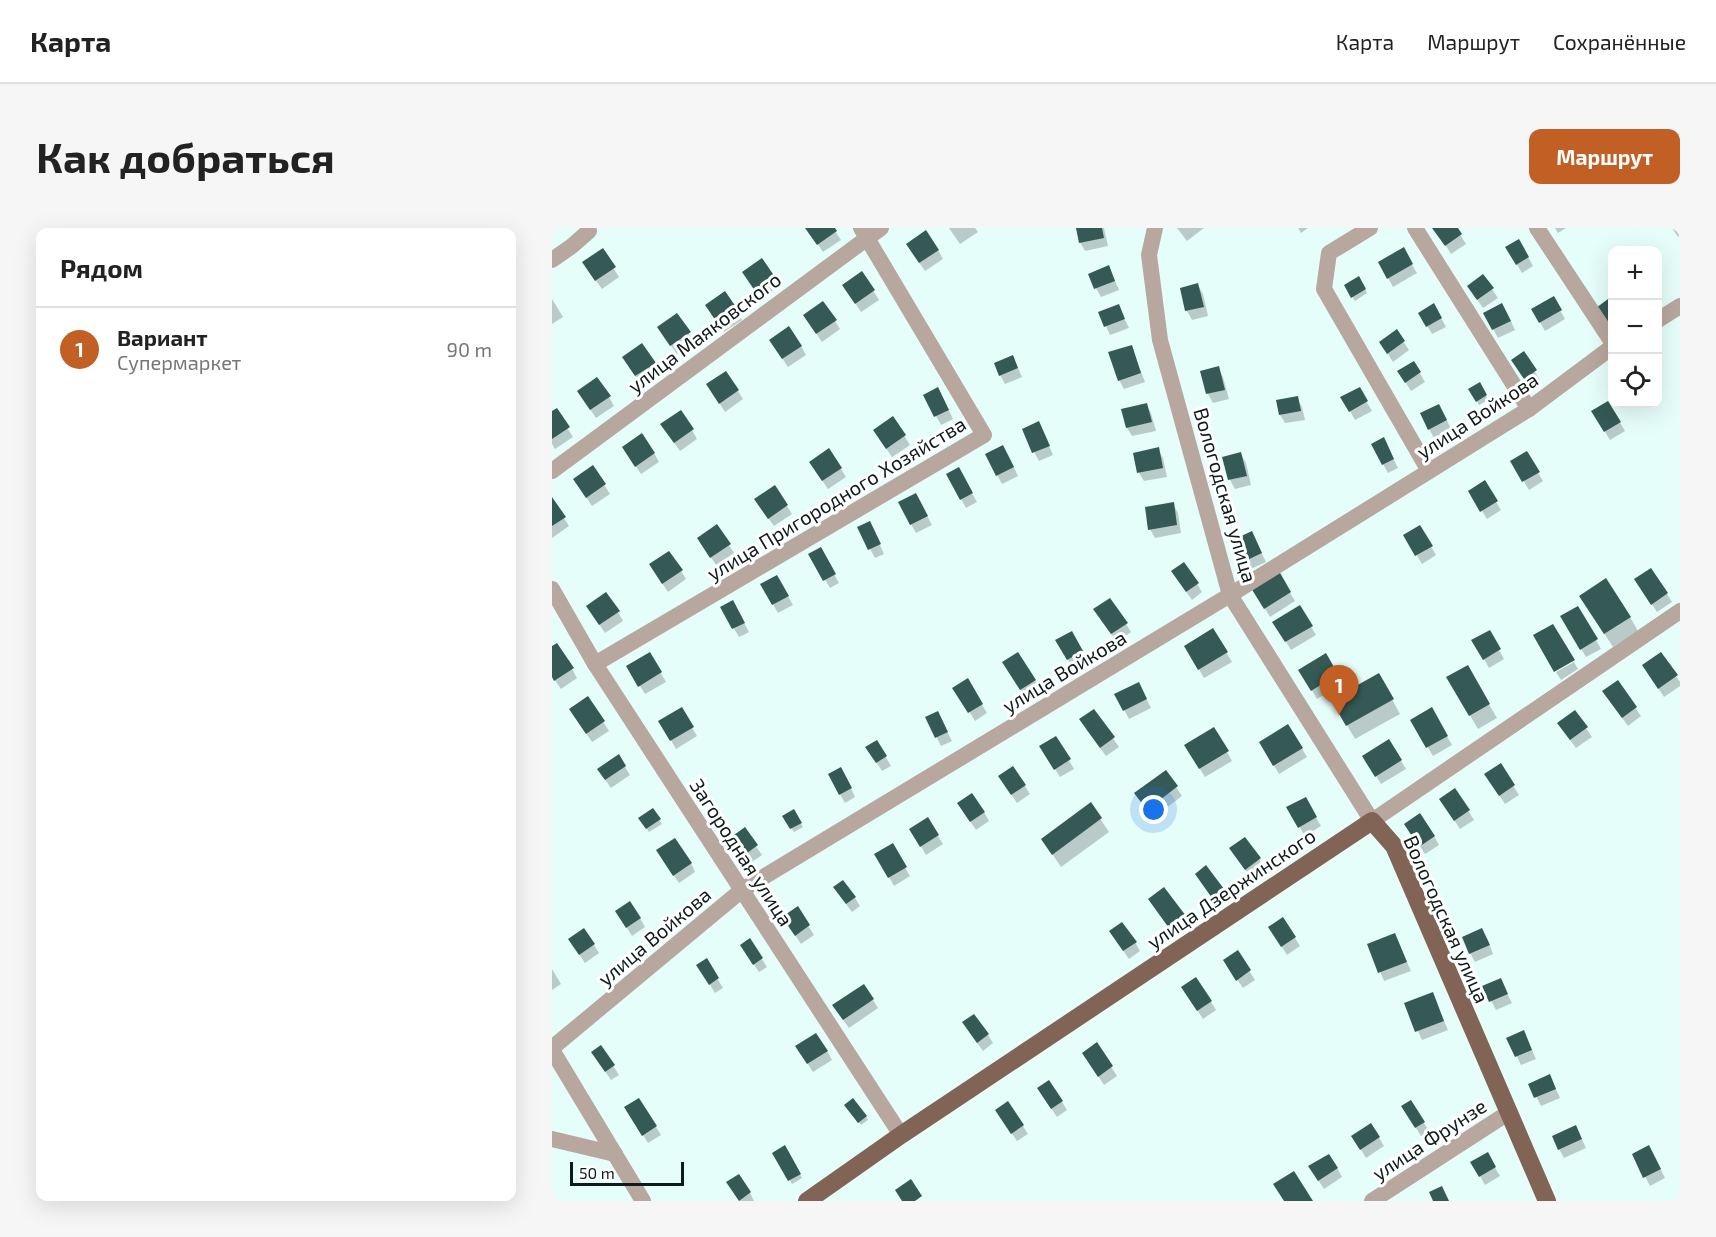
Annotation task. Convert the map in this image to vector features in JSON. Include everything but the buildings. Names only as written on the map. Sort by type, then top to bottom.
[{"type":"main road","name":"Вологодская улица","points":[[1372,821],[1394,846],[1547,1201]]},
{"type":"main road","name":"улица Дзержинского","points":[[807,1201],[901,1135],[1372,821]]},
{"type":"street","points":[[552,260],[589,231],[588,228]]},
{"type":"street","name":"улица Маяковского","points":[[552,471],[863,233],[881,228]]},
{"type":"street","name":"Вологодская улица","points":[[1155,228],[1149,255],[1160,340],[1230,595],[1372,821]]},
{"type":"street","points":[[1370,228],[1329,253],[1324,289],[1429,471]]},
{"type":"street","points":[[1415,228],[1529,409]]},
{"type":"street","points":[[1537,228],[1608,336]]},
{"type":"street","name":"улица Пригородного Хозяйства","points":[[595,664],[984,435],[863,233]]},
{"type":"street","points":[[1662,317],[1680,306]]},
{"type":"street","name":"улица Войкова","points":[[552,1049],[742,890],[1230,595],[1529,409],[1608,350]]},
{"type":"street","name":"Загородная улица","points":[[552,589],[595,664],[901,1135]]},
{"type":"street","name":"улица Дзержинского","points":[[1372,821],[1680,612]]},
{"type":"street","points":[[552,1049],[643,1201]]},
{"type":"street","name":"улица Фрунзе","points":[[1372,1201],[1508,1113]]},
{"type":"street","points":[[552,1139],[615,1154]]},
{"type":"place","name":"Вариант","points":[[1339,715]]}]
